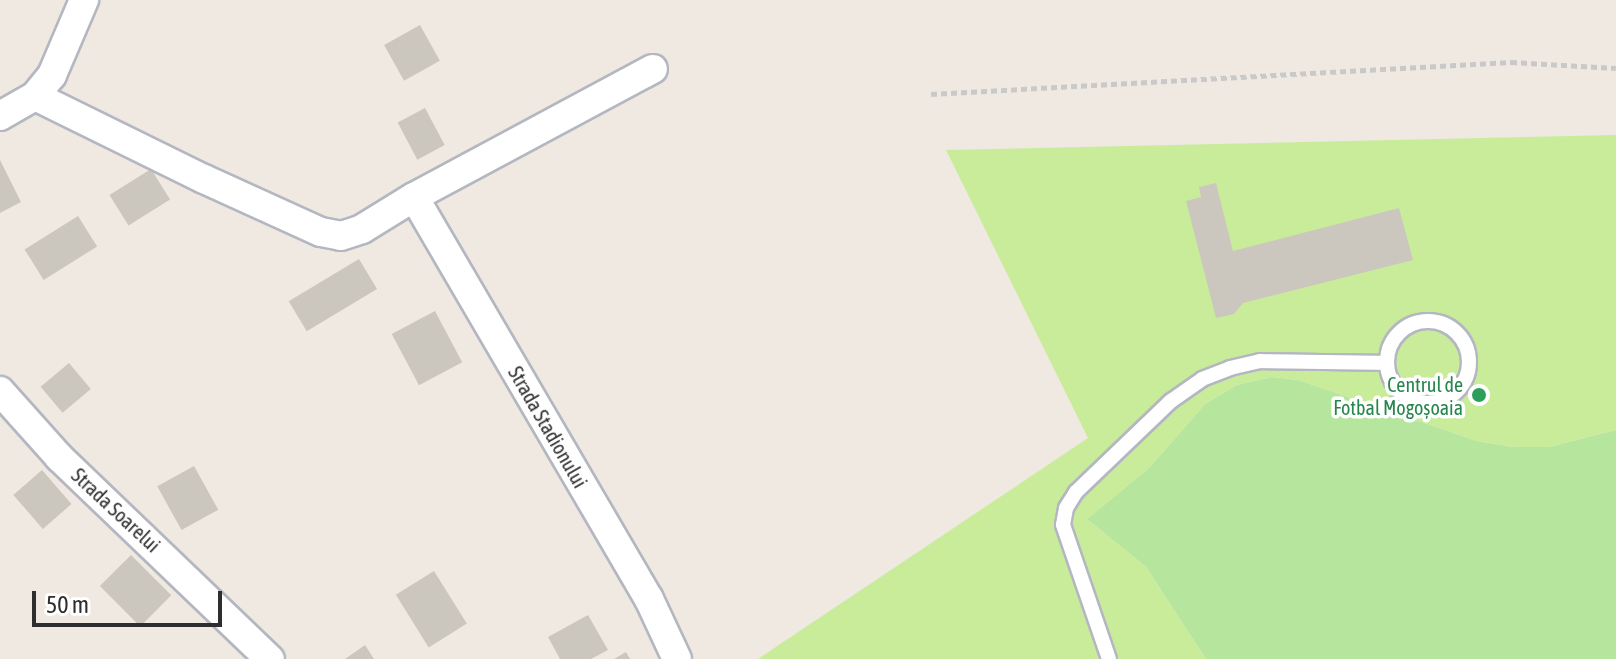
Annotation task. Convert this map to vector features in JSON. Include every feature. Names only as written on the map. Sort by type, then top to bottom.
[{"type":"street","points":[[0,116],[35,96],[52,75],[84,0]]},
{"type":"street","points":[[35,96],[321,232],[341,236],[362,229],[414,197],[653,69]]},
{"type":"street","name":"Strada Stadionului","points":[[414,197],[649,599],[677,659]]},
{"type":"street","name":"Strada Soarelui","points":[[0,391],[59,457],[270,659]]},
{"type":"lane","points":[[1429,320],[1443,323],[1463,340],[1469,367],[1458,392],[1433,404],[1419,403],[1396,389],[1386,363],[1394,338],[1416,322],[1429,320]]},
{"type":"lane","points":[[1109,659],[1063,525],[1066,508],[1076,492],[1171,401],[1202,379],[1260,361],[1386,363]]},
{"type":"path","points":[[931,94],[1511,62],[1616,68]]},
{"type":"green space","name":"Centrul de Fotbal Mogoșoaia","points":[[1616,135],[1616,430],[1549,447],[1515,447],[1477,441],[1298,380],[1272,377],[1237,385],[1205,404],[1150,467],[1087,519],[1146,567],[1206,659],[758,659],[1088,438],[946,150]]},
{"type":"green space","points":[[1272,377],[1298,380],[1477,441],[1514,447],[1549,447],[1616,430],[1616,659],[1206,659],[1146,567],[1087,519],[1150,467],[1205,404],[1237,385]]},
{"type":"building","points":[[420,25],[440,61],[404,81],[384,45]]},
{"type":"building","points":[[425,108],[445,145],[417,160],[398,123]]},
{"type":"building","points":[[0,160],[21,202],[0,213]]},
{"type":"building","points":[[151,169],[170,200],[129,225],[109,195]]},
{"type":"building","points":[[1216,183],[1233,251],[1399,208],[1413,260],[1243,303],[1234,314],[1216,318],[1186,201],[1201,197],[1199,187]]},
{"type":"building","points":[[78,216],[97,247],[44,280],[25,249]]},
{"type":"building","points":[[359,259],[377,289],[307,331],[289,301]]},
{"type":"building","points":[[435,311],[462,362],[419,385],[392,334]]},
{"type":"building","points":[[69,363],[91,389],[63,413],[41,387]]},
{"type":"building","points":[[194,466],[218,510],[182,530],[157,486]]},
{"type":"building","points":[[42,470],[72,504],[43,529],[13,495]]},
{"type":"building","points":[[131,555],[171,595],[140,626],[100,586]]},
{"type":"building","points":[[434,571],[467,624],[429,647],[396,595]]},
{"type":"building","points":[[588,615],[608,650],[591,659],[560,659],[548,637]]},
{"type":"building","points":[[365,645],[374,659],[345,659]]},
{"type":"building","points":[[626,652],[630,659],[614,659]]},
{"type":"place","name":"Centrul de Fotbal Mogoșoaia","points":[[1479,395]]}]
